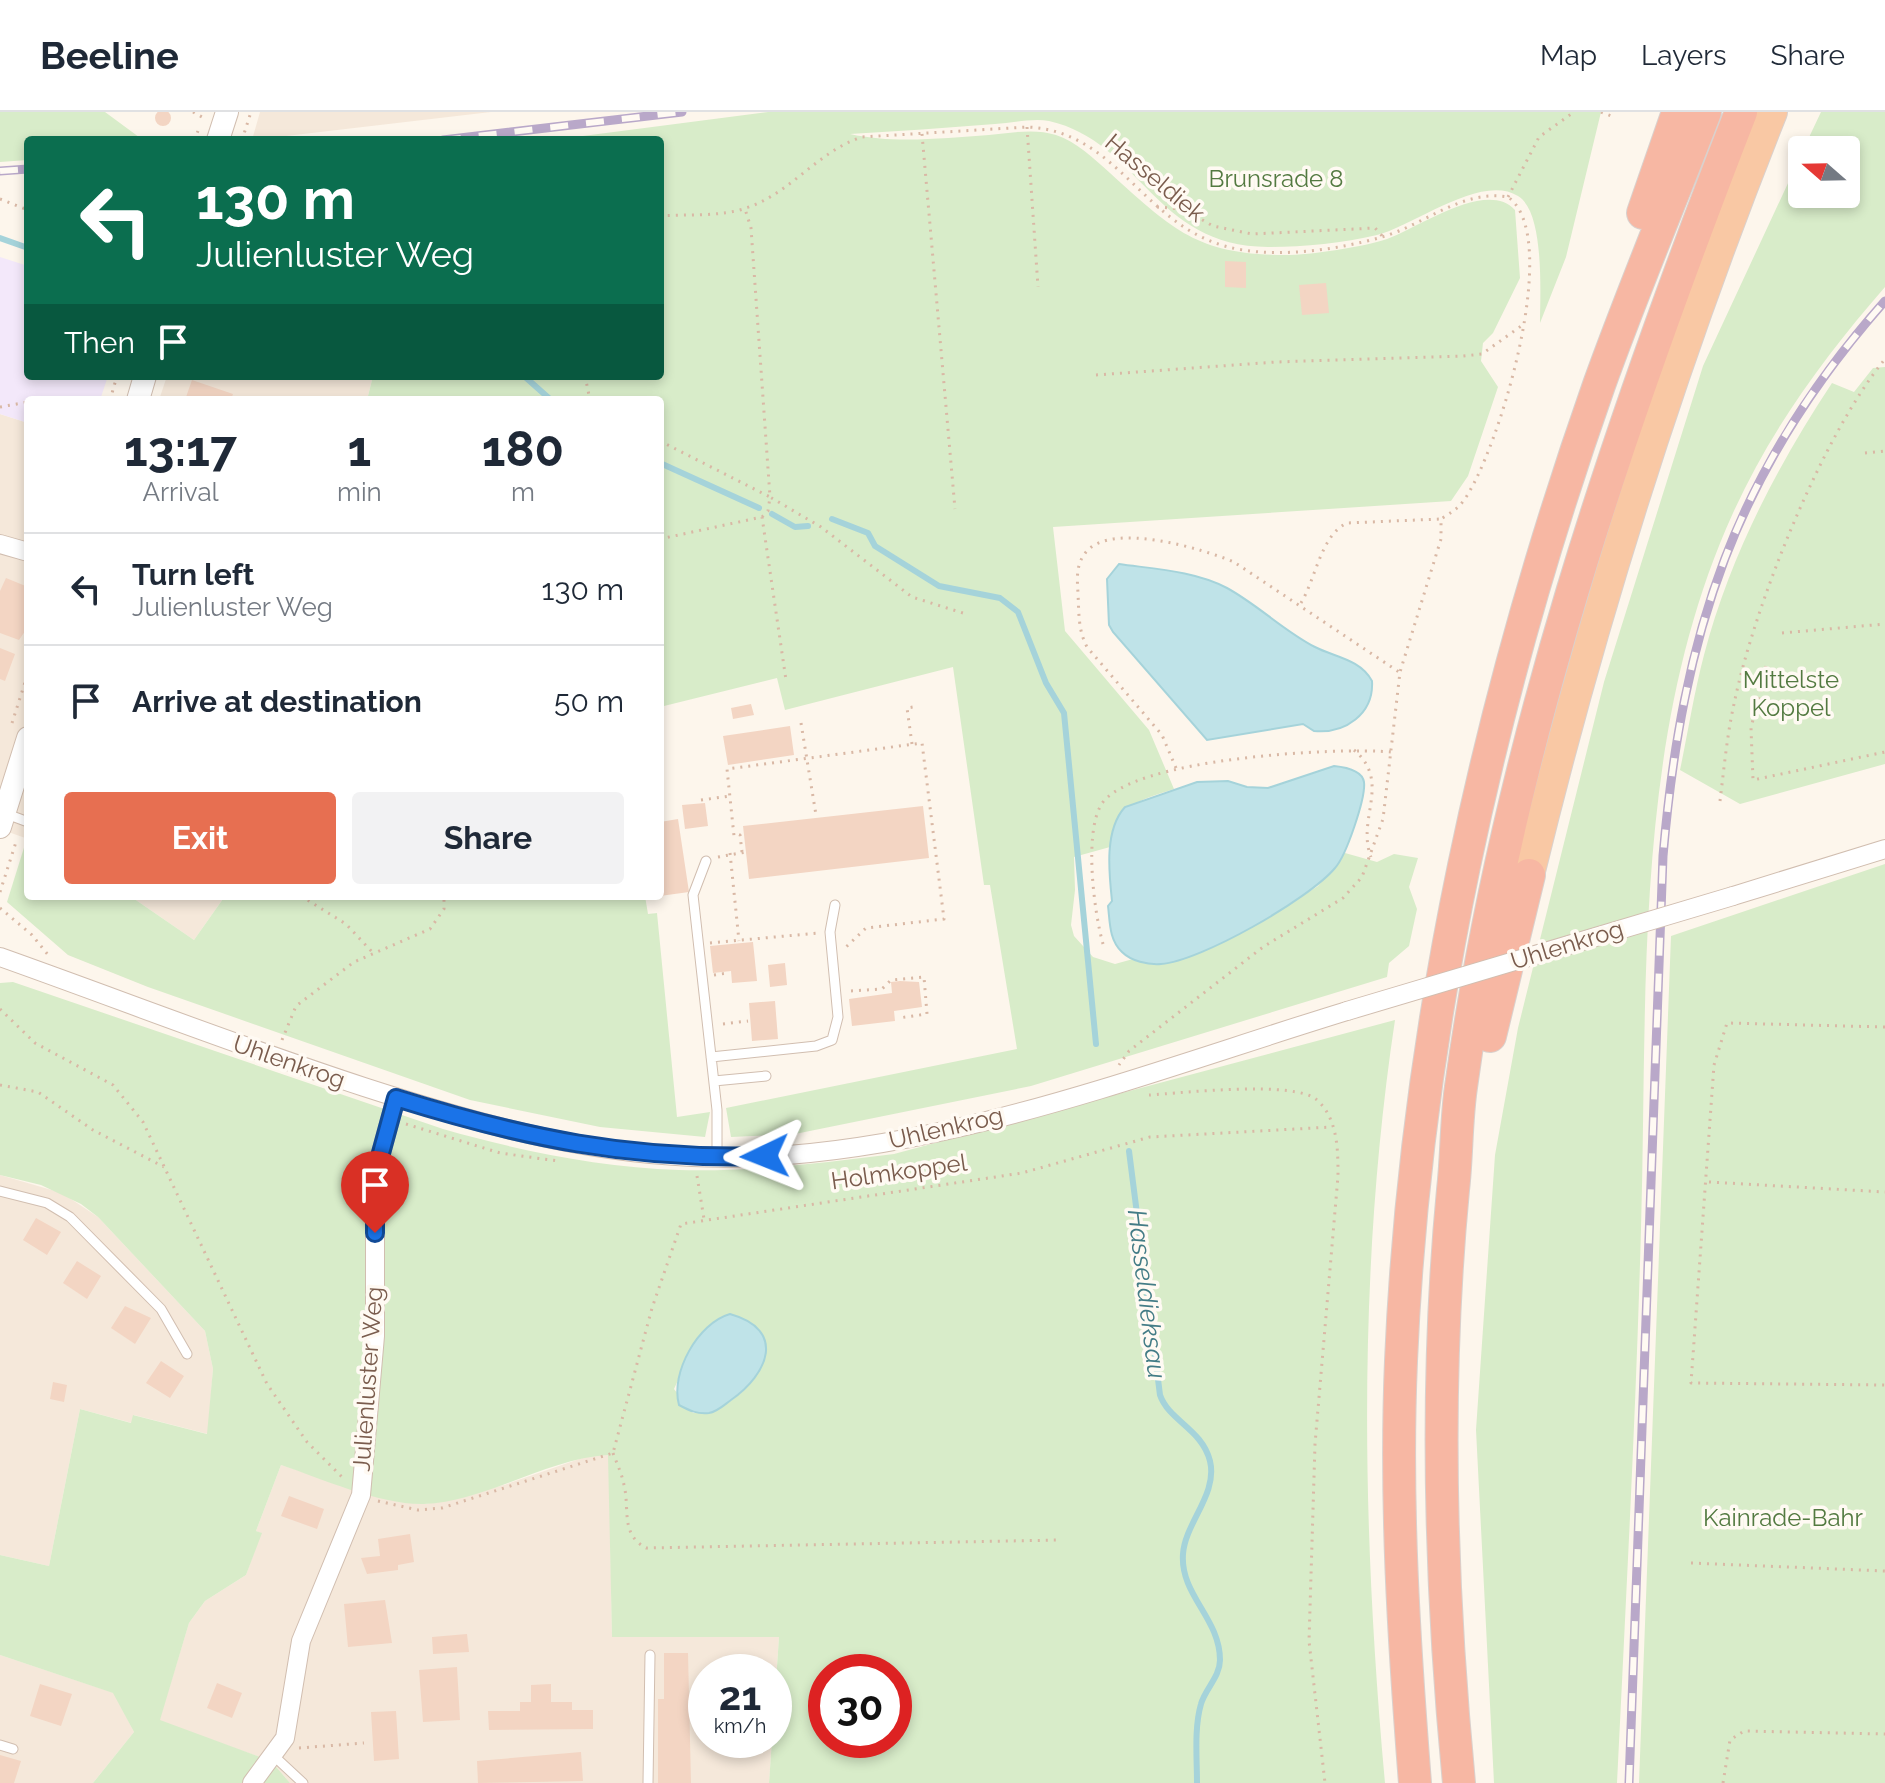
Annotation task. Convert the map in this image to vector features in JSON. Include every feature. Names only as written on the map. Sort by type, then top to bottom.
[{"type":"highway","points":[[1617,337],[1640,222],[1678,112]]},
{"type":"highway","points":[[1415,1783],[1403,1638],[1399,1482],[1401,1363],[1409,1234],[1433,1043],[1462,886],[1513,666],[1575,458],[1617,337],[1705,112]]},
{"type":"highway","points":[[1459,1783],[1445,1640],[1441,1475],[1443,1348],[1461,1089],[1489,931],[1520,790],[1574,592],[1625,430],[1693,235],[1741,112]]},
{"type":"highway","points":[[1454,1186],[1529,875],[1622,534],[1710,273],[1772,112]]},
{"type":"street","points":[[219,136],[227,112]]},
{"type":"street","points":[[0,544],[24,551]]},
{"type":"street","points":[[14,820],[19,734]]},
{"type":"street","name":"Uhlenkrog","points":[[0,957],[275,1058],[506,1131],[596,1149],[717,1157],[789,1155],[888,1142],[992,1118],[1117,1075],[1347,1011],[1885,849]]},
{"type":"street","name":"Julienluster Weg","points":[[278,1751],[301,1641],[361,1495],[375,1336],[375,1175],[396,1098]]},
{"type":"street","points":[[252,1783],[278,1751]]},
{"type":"lane","points":[[706,861],[693,895],[714,1081],[717,1157]]},
{"type":"lane","points":[[711,1057],[824,1045],[835,1035],[836,993],[830,932],[835,905]]},
{"type":"lane","points":[[714,1081],[766,1076]]},
{"type":"lane","points":[[0,1191],[47,1203],[70,1217],[161,1309],[187,1354]]},
{"type":"lane","points":[[648,1783],[650,1655]]},
{"type":"lane","points":[[0,1745],[13,1749]]},
{"type":"lane","points":[[278,1751],[303,1783]]},
{"type":"path","points":[[193,112],[202,117]]},
{"type":"path","points":[[243,136],[251,112]]},
{"type":"path","points":[[1301,603],[1313,583],[1326,545],[1339,527],[1347,523],[1441,519],[1456,509],[1472,487],[1517,368],[1524,324],[1528,262],[1524,223],[1521,210],[1508,197],[1539,137],[1574,112]]},
{"type":"path","points":[[1601,112],[1611,116],[1612,112]]},
{"type":"path","points":[[1027,127],[1038,287]]},
{"type":"path","name":"Hasseldiek","points":[[664,216],[745,209],[776,193],[844,143],[875,135],[1027,127],[1053,128],[1072,136],[1109,162],[1184,230],[1204,240],[1245,251],[1297,251],[1383,237],[1482,195],[1508,197]]},
{"type":"path","points":[[922,134],[955,509]]},
{"type":"path","points":[[0,199],[24,208]]},
{"type":"path","points":[[1156,207],[1183,209],[1213,226],[1252,234],[1375,228],[1383,237]]},
{"type":"path","points":[[664,538],[762,517],[768,511],[770,497],[751,228],[745,209]]},
{"type":"path","points":[[1096,375],[1276,362],[1482,354],[1524,324]]},
{"type":"path","points":[[1720,801],[1733,705],[1751,638],[1790,538],[1836,437],[1885,359]]},
{"type":"path","points":[[0,407],[24,403]]},
{"type":"path","points":[[664,443],[770,497],[821,527],[912,597],[966,614]]},
{"type":"path","points":[[1865,453],[1885,451]]},
{"type":"path","points":[[762,517],[786,680]]},
{"type":"path","points":[[1325,1783],[1309,1641],[1315,1444],[1338,1176],[1338,1146],[1334,1127],[1319,1102],[1309,1095],[1258,1089],[1132,1096],[1117,1075],[1129,1051],[1223,976],[1343,898],[1362,877],[1383,819],[1400,672],[1441,539],[1441,519]]},
{"type":"path","points":[[1176,768],[1162,735],[1080,634],[1077,572],[1085,553],[1100,542],[1123,538],[1186,546],[1234,562],[1301,603],[1400,672]]},
{"type":"path","points":[[1782,633],[1885,624]]},
{"type":"path","points":[[1766,666],[1751,728],[1753,780],[1885,752]]},
{"type":"path","points":[[19,734],[24,700]]},
{"type":"path","points":[[912,744],[907,708],[913,707]]},
{"type":"path","points":[[801,723],[816,815]]},
{"type":"path","points":[[706,861],[744,852],[740,835],[734,836],[727,769],[922,743],[944,919],[866,928],[850,946],[831,948]]},
{"type":"path","points":[[1103,944],[1096,908],[1096,817],[1102,803],[1116,790],[1141,777],[1176,768],[1353,749],[1391,752]]},
{"type":"path","points":[[1353,749],[1369,767],[1375,787],[1365,837],[1371,857]]},
{"type":"path","points":[[796,752],[806,751]]},
{"type":"path","points":[[701,800],[730,796]]},
{"type":"path","points":[[0,892],[14,820]]},
{"type":"path","points":[[730,853],[739,941]]},
{"type":"path","points":[[307,900],[346,924],[374,954]]},
{"type":"path","points":[[275,1058],[296,1006],[354,962],[430,929],[444,909],[444,900]]},
{"type":"path","points":[[0,908],[49,953],[50,975]]},
{"type":"path","points":[[699,945],[830,932]]},
{"type":"path","points":[[836,993],[882,989],[891,980],[924,977],[927,1014],[899,1018]]},
{"type":"path","points":[[0,1009],[35,1043],[113,1085],[143,1122],[285,1413],[307,1442],[361,1495],[394,1506],[442,1508],[613,1453],[625,1486],[627,1525],[635,1542],[646,1548],[1060,1540]]},
{"type":"path","points":[[707,1025],[748,1021]]},
{"type":"path","points":[[1885,1027],[1727,1023],[1714,1065],[1691,1383],[1885,1385]]},
{"type":"path","points":[[0,1085],[38,1092],[93,1130],[164,1167]]},
{"type":"path","name":"Holmkoppel","points":[[613,1453],[652,1308],[681,1224],[1022,1173],[1150,1137],[1334,1127]]},
{"type":"path","points":[[697,1172],[704,1219]]},
{"type":"path","points":[[1707,1182],[1885,1192]]},
{"type":"path","points":[[1691,1563],[1885,1571]]},
{"type":"path","points":[[1723,1783],[1730,1740],[1744,1731],[1885,1734]]},
{"type":"path","points":[[278,1751],[364,1743]]},
{"type":"shaded area","points":[[260,112],[491,112],[286,136],[253,136]]},
{"type":"shaded area","points":[[0,257],[24,265],[24,380],[107,380],[101,396],[24,396],[24,422],[0,414]]},
{"type":"shaded area","points":[[166,380],[372,380],[368,396],[160,396]]},
{"type":"shaded area","points":[[0,414],[24,422],[24,838],[0,829]]},
{"type":"shaded area","points":[[136,900],[222,900],[194,940]]},
{"type":"shaded area","points":[[0,1175],[62,1193],[98,1217],[205,1331],[213,1369],[208,1434],[134,1415],[132,1423],[80,1409],[49,1566],[0,1555]]},
{"type":"shaded area","points":[[609,1455],[612,1637],[779,1637],[778,1654],[688,1654],[688,1758],[771,1758],[769,1783],[290,1783],[271,1761],[159,1721],[189,1623],[205,1601],[246,1575],[261,1533],[256,1531],[281,1465],[400,1502],[426,1504],[504,1485],[588,1456]]},
{"type":"shaded area","points":[[0,1655],[114,1693],[134,1732],[93,1783],[0,1783]]},
{"type":"green space","points":[[0,112],[105,112],[138,136],[24,136],[24,160],[0,162]]},
{"type":"green space","name":"Brunsrade 8","points":[[768,112],[1601,112],[1566,257],[1540,323],[1539,255],[1533,219],[1527,205],[1518,196],[1503,191],[1467,196],[1377,235],[1323,244],[1268,247],[1229,242],[1198,230],[1172,212],[1106,149],[1080,132],[1049,121],[850,134],[901,140],[1022,132],[1056,135],[1084,151],[1169,224],[1207,244],[1255,254],[1309,254],[1377,242],[1471,202],[1503,202],[1515,210],[1520,278],[1493,333],[1483,343],[1481,361],[1498,387],[1468,476],[1451,501],[1053,527],[1065,631],[1149,730],[1174,789],[1149,797],[1124,813],[1110,847],[1074,857],[1075,890],[1071,925],[1074,936],[1093,957],[1115,964],[1133,959],[1159,965],[1246,929],[1298,899],[1318,886],[1345,853],[1377,862],[1394,854],[1418,858],[1409,887],[1417,909],[1409,946],[1389,963],[1387,977],[1031,1086],[795,1134],[731,1137],[726,1108],[1017,1049],[990,885],[984,885],[953,667],[785,710],[777,678],[664,706],[664,396],[368,396],[372,380],[664,380],[664,136],[583,136]]},
{"type":"green space","points":[[1821,112],[1885,112],[1885,287],[1801,394],[1764,452],[1733,513],[1700,598],[1677,685],[1661,774],[1647,956],[1639,1298],[1617,1783],[1494,1783],[1476,1430],[1495,1155],[1518,1028],[1604,682],[1703,366],[1788,183],[1788,208],[1860,208],[1860,136],[1810,136]]},
{"type":"green space","name":"Mittelste Koppel","points":[[1885,367],[1885,764],[1740,804],[1680,770],[1700,669],[1715,618],[1757,514],[1792,447],[1832,383],[1854,392],[1873,368]]},
{"type":"green space","points":[[24,848],[24,900],[136,900],[194,940],[222,900],[646,900],[648,914],[657,913],[677,1117],[710,1112],[705,1137],[600,1127],[470,1100],[148,987],[68,955],[7,902]]},
{"type":"green space","name":"Kainrade-Bahr","points":[[1885,864],[1885,1783],[1639,1783],[1671,936]]},
{"type":"green space","points":[[13,982],[443,1129],[560,1157],[679,1170],[760,1168],[894,1154],[1395,1020],[1374,1210],[1367,1401],[1372,1592],[1385,1783],[769,1783],[771,1758],[792,1758],[792,1654],[778,1654],[779,1637],[612,1637],[608,1455],[563,1464],[470,1496],[424,1504],[370,1496],[281,1465],[256,1531],[262,1533],[246,1575],[205,1601],[189,1623],[160,1720],[271,1761],[290,1783],[93,1783],[134,1732],[113,1693],[0,1655],[0,1555],[49,1566],[80,1409],[131,1423],[133,1415],[207,1434],[213,1369],[205,1331],[98,1217],[81,1204],[41,1185],[0,1175],[0,983]],"holes":[[[693,1347],[767,1349],[750,1384],[719,1407],[693,1413],[674,1389]]]},
{"type":"water","points":[[1119,564],[1188,574],[1215,582],[1304,641],[1361,668],[1372,681],[1363,712],[1347,725],[1325,731],[1314,731],[1303,724],[1207,740],[1109,625],[1107,579]]},
{"type":"water","points":[[1334,766],[1360,775],[1364,790],[1350,840],[1335,868],[1322,881],[1253,926],[1179,960],[1161,964],[1145,963],[1122,952],[1111,930],[1108,906],[1112,901],[1111,839],[1118,816],[1125,807],[1197,782],[1228,781],[1247,787],[1268,788]]},
{"type":"water","points":[[730,1314],[748,1321],[759,1331],[765,1341],[766,1353],[762,1366],[744,1389],[718,1410],[697,1412],[679,1405],[679,1379],[689,1351],[707,1328]]},
{"type":"building","points":[[160,110],[166,110],[171,118],[169,124],[160,126],[155,121],[155,115]]},
{"type":"building","points":[[1225,261],[1246,262],[1246,288],[1225,287]]},
{"type":"building","points":[[1326,283],[1329,313],[1302,315],[1299,285]]},
{"type":"building","points":[[192,380],[233,394],[232,396],[186,396]]},
{"type":"building","points":[[6,578],[24,585],[24,633],[19,640],[0,633],[0,591]]},
{"type":"building","points":[[0,648],[15,654],[5,681],[0,679]]},
{"type":"building","points":[[751,704],[754,715],[733,719],[731,708]]},
{"type":"building","points":[[790,726],[794,755],[728,765],[723,736]]},
{"type":"building","points":[[705,803],[708,826],[685,829],[682,805]]},
{"type":"building","points":[[923,806],[929,858],[749,879],[743,826]]},
{"type":"building","points":[[678,819],[689,892],[664,895],[664,821]]},
{"type":"building","points":[[753,942],[757,981],[732,983],[731,971],[713,973],[710,946]]},
{"type":"building","points":[[785,963],[787,985],[770,987],[768,965]]},
{"type":"building","points":[[891,982],[919,982],[922,1007],[894,1011],[895,1021],[852,1026],[849,999],[892,993]]},
{"type":"building","points":[[775,1001],[778,1039],[752,1041],[749,1003]]},
{"type":"building","points":[[36,1218],[61,1232],[47,1255],[23,1240]]},
{"type":"building","points":[[77,1261],[101,1276],[87,1299],[63,1283]]},
{"type":"building","points":[[125,1306],[151,1318],[135,1344],[111,1328]]},
{"type":"building","points":[[161,1361],[184,1376],[170,1398],[146,1383]]},
{"type":"building","points":[[53,1382],[67,1385],[64,1402],[50,1399]]},
{"type":"building","points":[[289,1496],[324,1509],[317,1529],[281,1516]]},
{"type":"building","points":[[410,1534],[414,1562],[398,1565],[398,1570],[367,1574],[361,1558],[380,1556],[378,1539]]},
{"type":"building","points":[[385,1600],[392,1643],[348,1647],[344,1604]]},
{"type":"building","points":[[467,1634],[469,1652],[433,1654],[432,1637]]},
{"type":"building","points":[[664,1653],[688,1653],[688,1758],[690,1758],[691,1783],[658,1783],[658,1699],[664,1699]]},
{"type":"building","points":[[457,1667],[460,1720],[423,1722],[419,1670]]},
{"type":"building","points":[[217,1683],[242,1693],[232,1718],[207,1708]]},
{"type":"building","points":[[40,1684],[72,1694],[61,1726],[30,1716]]},
{"type":"building","points":[[551,1684],[551,1702],[572,1702],[572,1710],[593,1710],[593,1729],[489,1730],[488,1711],[520,1711],[520,1702],[531,1702],[531,1685]]},
{"type":"building","points":[[396,1711],[399,1759],[374,1761],[371,1712]]},
{"type":"building","points":[[581,1752],[583,1781],[478,1783],[477,1761]]},
{"type":"building","points":[[0,1755],[21,1761],[14,1783],[0,1783]]},
{"type":"waterway","points":[[0,238],[24,247]]},
{"type":"waterway","name":"Hasseldieksau","points":[[528,380],[546,396]]},
{"type":"waterway","name":"Hasseldieksau","points":[[664,465],[759,508]]},
{"type":"waterway","name":"Hasseldieksau","points":[[772,514],[795,527],[808,526]]},
{"type":"waterway","name":"Hasseldieksau","points":[[832,519],[868,533],[875,546],[939,586],[1000,598],[1018,612],[1046,683],[1064,713],[1096,1044]]},
{"type":"waterway","name":"Hasseldieksau","points":[[1129,1151],[1160,1395],[1170,1412],[1200,1441],[1210,1461],[1206,1497],[1189,1531],[1183,1554],[1188,1582],[1214,1631],[1220,1660],[1218,1672],[1203,1698],[1197,1723],[1197,1783]]},
{"type":"railway","points":[[477,136],[682,112]]},
{"type":"railway","points":[[0,171],[24,169]]},
{"type":"railway","points":[[1629,1783],[1663,856],[1685,699],[1702,627],[1725,559],[1754,492],[1790,428],[1833,364],[1885,301]]},
{"type":"route","points":[[375,1233],[375,1175],[396,1098],[506,1131],[596,1149],[694,1157],[765,1156]]}]
